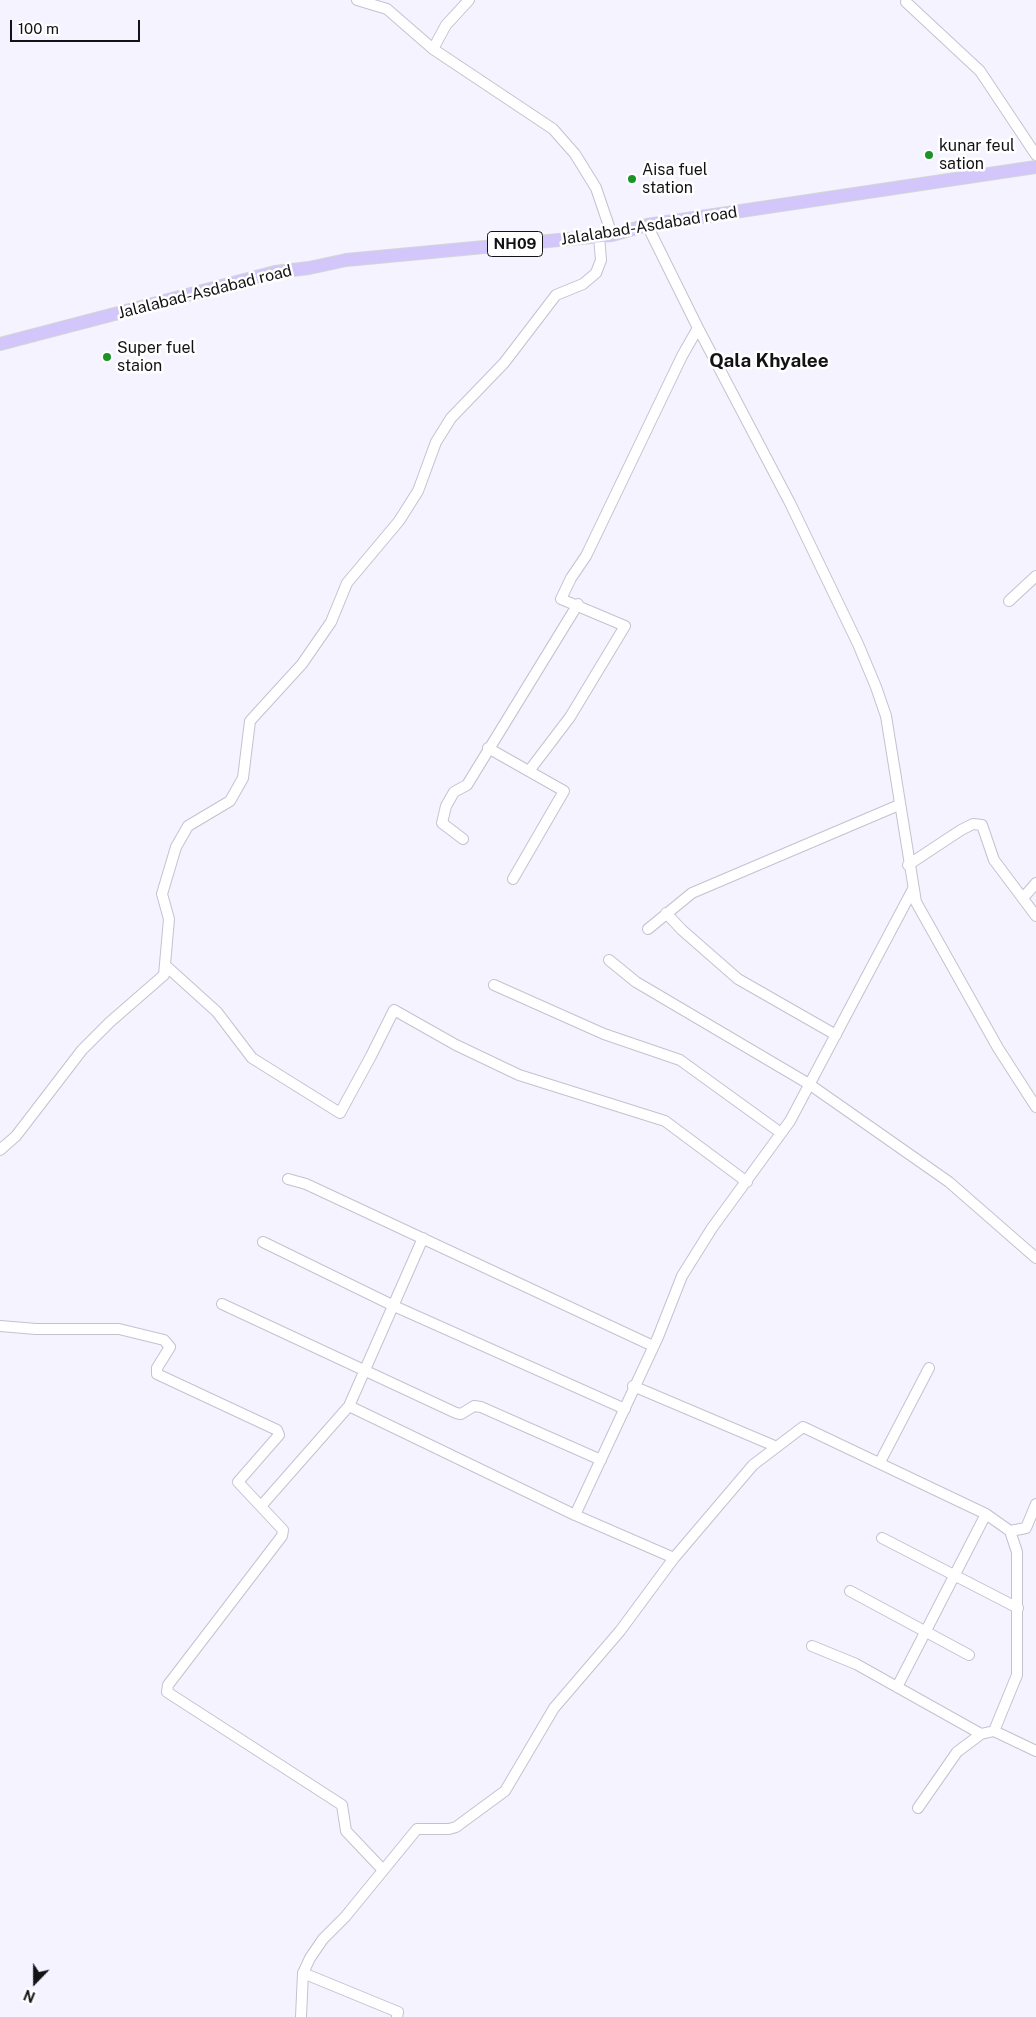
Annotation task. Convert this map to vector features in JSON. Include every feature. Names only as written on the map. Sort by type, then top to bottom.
[{"type":"main road","name":"Jalalabad-Asdabad road","points":[[0,344],[275,272],[309,268],[346,260],[612,235],[648,225],[1036,167]]},
{"type":"street","points":[[357,0],[387,9],[434,49],[547,125],[566,142],[596,188],[612,235]]},
{"type":"street","points":[[434,49],[446,25],[468,0]]},
{"type":"street","points":[[906,2],[980,71],[1036,155]]},
{"type":"street","points":[[648,225],[698,328],[790,503],[862,652],[886,716],[908,865],[916,902],[988,1031],[1036,1106]]},
{"type":"street","points":[[0,1150],[16,1136],[82,1050],[110,1022],[164,975],[169,919],[162,894],[176,847],[188,826],[230,802],[244,778],[250,721],[302,664],[331,622],[347,583],[399,521],[418,491],[436,442],[451,418],[504,363],[556,295],[583,284],[596,274],[601,260],[599,236]]},
{"type":"street","points":[[529,771],[570,717],[625,626],[578,604],[562,599],[571,578],[586,556],[682,356],[698,328]]},
{"type":"street","points":[[1009,601],[1036,576]]},
{"type":"street","points":[[463,839],[442,823],[446,806],[454,792],[467,785],[578,604]]},
{"type":"street","points":[[488,748],[564,791],[513,879]]},
{"type":"street","points":[[648,929],[692,893],[899,805]]},
{"type":"street","points":[[908,865],[961,830],[978,824],[984,829],[994,860],[1036,916]]},
{"type":"street","points":[[1023,898],[1036,883]]},
{"type":"street","points":[[574,1515],[625,1409],[633,1386],[654,1346],[682,1276],[712,1228],[781,1133],[913,889]]},
{"type":"street","points":[[666,913],[682,930],[738,979],[836,1034]]},
{"type":"street","points":[[610,960],[636,982],[809,1084],[948,1182],[1036,1258]]},
{"type":"street","points":[[165,965],[217,1012],[252,1058],[340,1113],[394,1010],[456,1045],[519,1075],[665,1121],[747,1182]]},
{"type":"street","points":[[494,985],[604,1034],[680,1060],[781,1133]]},
{"type":"street","points":[[288,1179],[306,1184],[654,1346]]},
{"type":"street","points":[[262,1505],[349,1406],[423,1238]]},
{"type":"street","points":[[263,1242],[394,1306],[625,1409]]},
{"type":"street","points":[[222,1304],[456,1413],[461,1414],[474,1406],[481,1407],[601,1460]]},
{"type":"street","points":[[0,1326],[36,1329],[119,1329],[168,1342],[170,1347],[157,1368],[157,1374],[278,1430],[279,1435],[238,1482],[262,1505],[283,1530],[282,1536],[168,1685],[167,1692],[342,1805],[346,1831],[383,1870]]},
{"type":"street","points":[[880,1462],[929,1368]]},
{"type":"street","points":[[633,1386],[777,1448]]},
{"type":"street","points":[[349,1406],[574,1515],[674,1558]]},
{"type":"street","points":[[301,2017],[304,1973],[310,1958],[323,1939],[345,1917],[417,1829],[449,1829],[456,1827],[505,1791],[554,1708],[602,1653],[674,1558],[753,1465],[802,1427],[880,1462],[986,1514],[1010,1531],[1017,1552],[1017,1675],[994,1731]]},
{"type":"street","points":[[1010,1531],[1026,1528],[1036,1504]]},
{"type":"street","points":[[897,1686],[986,1514]]},
{"type":"street","points":[[882,1538],[1018,1608]]},
{"type":"street","points":[[850,1591],[969,1654]]},
{"type":"street","points":[[812,1646],[856,1664],[981,1734]]},
{"type":"street","points":[[918,1808],[957,1752],[981,1734],[994,1731],[1036,1751]]},
{"type":"street","points":[[304,1973],[398,2012],[397,2017]]},
{"type":"place","name":"kunar feul sation","points":[[929,155]]},
{"type":"place","name":"Aisa fuel station","points":[[632,179]]},
{"type":"place","name":"Super fuel staion","points":[[107,357]]},
{"type":"district","name":"Qala Khyalee","points":[[769,361]]}]
